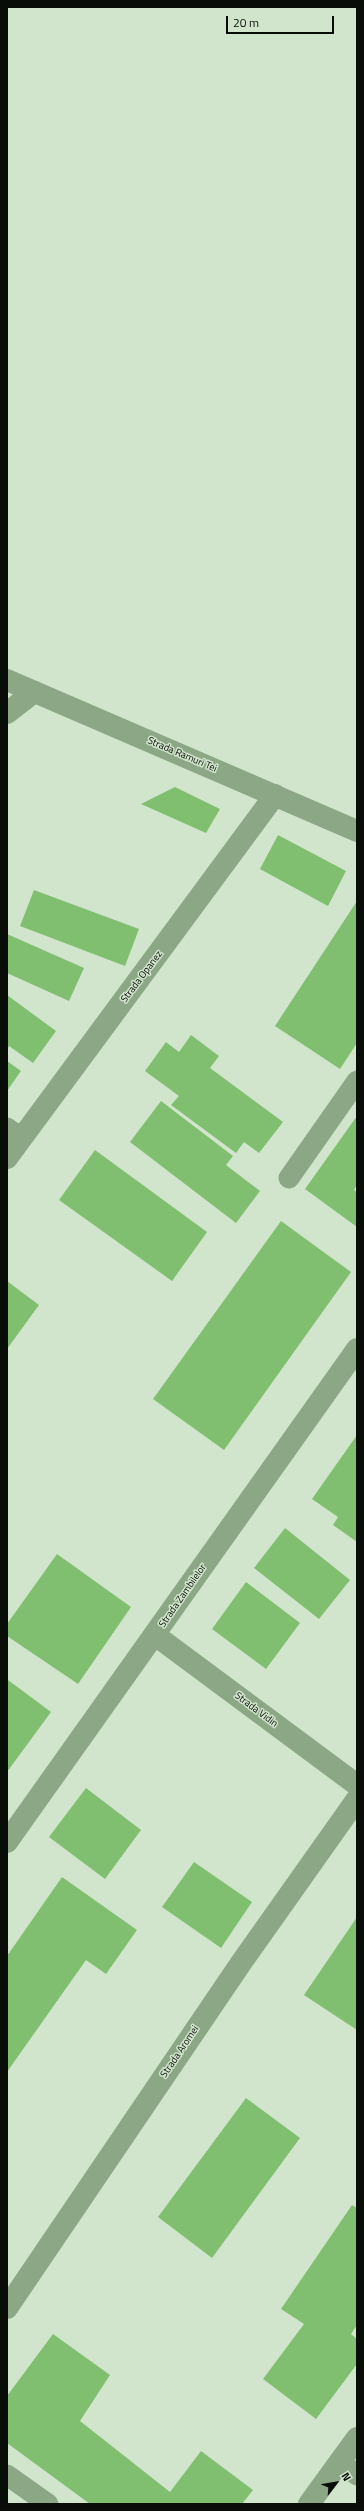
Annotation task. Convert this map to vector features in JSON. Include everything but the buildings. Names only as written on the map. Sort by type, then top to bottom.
[{"type":"street","name":"Strada Ramuri Tei","points":[[7,680],[357,831]]},
{"type":"street","points":[[7,713],[34,692]]},
{"type":"street","name":"Strada Opanez","points":[[7,1158],[14,1133],[275,795]]},
{"type":"street","name":"Strada Zambilelor","points":[[7,1842],[357,1349]]},
{"type":"street","name":"Strada Vidin","points":[[155,1635],[357,1785]]},
{"type":"street","name":"Strada Aromei","points":[[7,2308],[241,1963],[357,1799]]},
{"type":"street","points":[[309,2504],[357,2438]]},
{"type":"lane","points":[[289,1178],[357,1081]]},
{"type":"lane","points":[[340,2462],[357,2475]]},
{"type":"lane","points":[[7,2475],[48,2504]]}]
